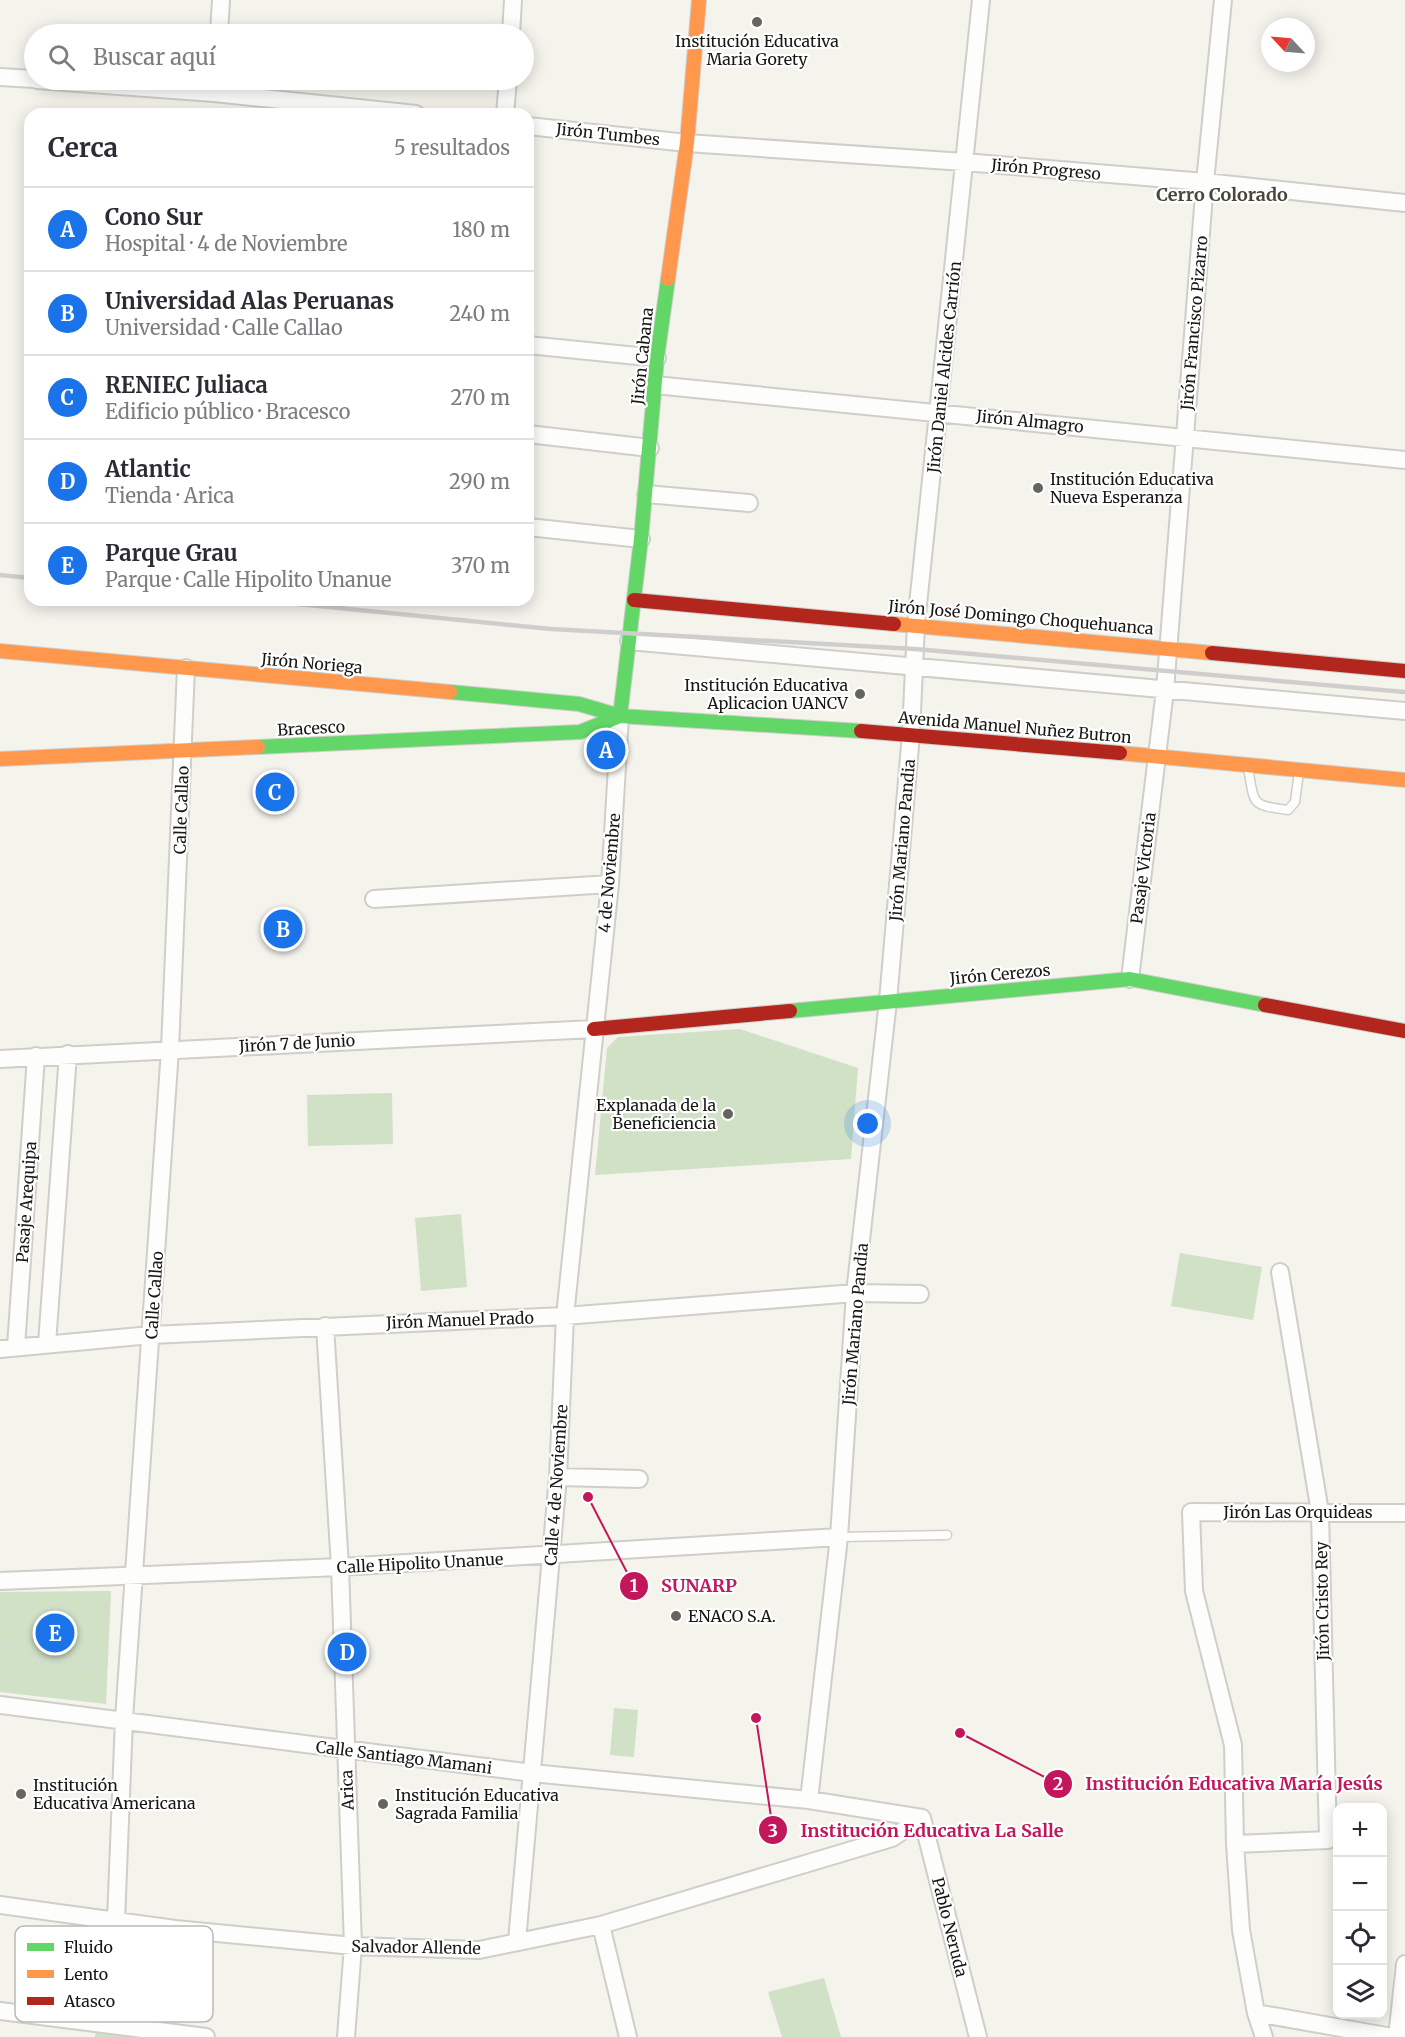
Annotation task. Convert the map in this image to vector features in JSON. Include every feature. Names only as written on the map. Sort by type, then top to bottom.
[{"type":"street","points":[[220,24],[221,0]]},
{"type":"street","points":[[512,24],[513,0]]},
{"type":"street","name":"Jirón Cabana","points":[[620,716],[646,494],[657,358],[687,143],[699,0]]},
{"type":"street","name":"Jirón Daniel Alcides Carrión","points":[[911,734],[916,624],[940,412],[981,0]]},
{"type":"street","name":"Jirón Francisco Pizarro","points":[[1165,690],[1205,182],[1223,0]]},
{"type":"street","points":[[0,77],[24,78]]},
{"type":"street","points":[[243,90],[373,108]]},
{"type":"street","points":[[506,108],[507,90]]},
{"type":"street","name":"Jirón Tumbes","points":[[534,127],[687,143]]},
{"type":"street","name":"Jirón Progreso","points":[[687,143],[964,162],[1205,182],[1405,203]]},
{"type":"street","points":[[534,346],[657,358]]},
{"type":"street","name":"Jirón Almagro","points":[[655,385],[1185,436],[1405,460]]},
{"type":"street","points":[[534,435],[650,448]]},
{"type":"street","points":[[646,494],[749,503]]},
{"type":"street","points":[[534,528],[641,539]]},
{"type":"street","name":"Jirón José Domingo Choquehuanca","points":[[634,600],[1169,647],[1405,671]]},
{"type":"street","points":[[629,641],[1405,711]]},
{"type":"street","name":"Jirón Noriega","points":[[0,651],[579,704],[620,716]]},
{"type":"street","name":"Calle Callao","points":[[111,1921],[170,1049],[186,668]]},
{"type":"street","name":"Pasaje Victoria","points":[[1130,979],[1165,690]]},
{"type":"street","name":"Avenida Manuel Nuñez Butron","points":[[620,716],[911,734],[1405,780]]},
{"type":"street","name":"Bracesco","points":[[0,759],[580,732],[620,716]]},
{"type":"street","name":"4 de Noviembre","points":[[594,1029],[610,884],[620,716]]},
{"type":"street","name":"Jirón Mariano Pandia","points":[[809,1800],[839,1537],[855,1293],[888,1001],[911,734]]},
{"type":"street","points":[[374,899],[610,884]]},
{"type":"street","name":"Jirón Cerezos","points":[[594,1029],[1130,979],[1405,1031]]},
{"type":"street","name":"Jirón 7 de Junio","points":[[0,1059],[594,1029]]},
{"type":"street","name":"Calle 4 de Noviembre","points":[[518,1941],[558,1477],[565,1316],[594,1029]]},
{"type":"street","name":"Pasaje Arequipa","points":[[47,1344],[68,1054]]},
{"type":"street","name":"Pasaje Arequipa","points":[[8,1348],[36,1056]]},
{"type":"street","name":"Jirón Cristo Rey","points":[[1235,1844],[1328,1840],[1320,1512],[1280,1272]]},
{"type":"street","name":"Jirón Manuel Prado","points":[[8,1348],[151,1335],[565,1316],[855,1293],[920,1294]]},
{"type":"street","name":"Arica","points":[[325,1326],[340,1567],[353,1946],[346,2037]]},
{"type":"street","points":[[558,1477],[639,1479]]},
{"type":"street","name":"Jirón Las Orquideas","points":[[1235,1844],[1233,1745],[1194,1591],[1191,1512],[1405,1513]]},
{"type":"street","name":"Calle Hipolito Unanue","points":[[3,1586],[134,1574],[340,1567],[551,1556],[839,1537]]},
{"type":"street","name":"Calle Santiago Mamani","points":[[1,1699],[345,1750],[532,1773],[809,1800]]},
{"type":"street","points":[[809,1800],[922,1818]]},
{"type":"street","name":"Salvador Allende","points":[[213,1933],[353,1946],[479,1950],[602,1925],[892,1838],[922,1818]]},
{"type":"street","name":"Pablo Neruda","points":[[922,1818],[978,2037]]},
{"type":"street","points":[[1235,1844],[1241,1930],[1256,2013],[1264,2037]]},
{"type":"street","name":"Salvador Allende","points":[[0,1905],[151,1926]]},
{"type":"street","points":[[602,1925],[628,2037]]},
{"type":"street","points":[[1256,2013],[1395,2037],[1405,1964]]},
{"type":"street","points":[[0,2011],[15,2013]]},
{"type":"street","points":[[99,2022],[206,2037]]},
{"type":"lane","points":[[1247,765],[1254,800],[1258,805],[1288,810],[1295,802],[1299,770]]},
{"type":"lane","points":[[839,1537],[947,1534]]},
{"type":"path","points":[[3,1586],[5,1644]]},
{"type":"path","points":[[33,1656],[47,1641],[68,1592]]},
{"type":"path","points":[[1,1699],[2,1672],[31,1668],[39,1663],[111,1601]]},
{"type":"path","points":[[0,1645],[5,1644],[28,1651],[39,1663],[63,1699]]},
{"type":"path","points":[[39,1663],[108,1665]]},
{"type":"path","points":[[110,1926],[111,1921]]},
{"type":"path","points":[[160,2031],[161,2022]]},
{"type":"green space","name":"Explanada de la Beneficiencia","points":[[740,1029],[858,1068],[851,1159],[595,1175],[607,1048],[618,1037]]},
{"type":"green space","points":[[392,1093],[393,1144],[308,1146],[307,1095]]},
{"type":"green space","points":[[461,1214],[467,1287],[421,1291],[415,1218]]},
{"type":"green space","points":[[1180,1253],[1262,1267],[1253,1320],[1171,1306]]},
{"type":"green space","points":[[111,1591],[106,1704],[0,1692],[0,1592]]},
{"type":"green space","points":[[614,1708],[638,1710],[634,1757],[610,1755]]},
{"type":"green space","points":[[824,1978],[841,2037],[782,2037],[768,1992]]},
{"type":"green space","points":[[97,2022],[156,2022],[154,2037],[95,2037]]},
{"type":"railway","points":[[0,575],[24,577]]},
{"type":"railway","points":[[319,606],[551,629],[915,649],[1405,692]]},
{"type":"traffic: fast","points":[[620,716],[641,539],[657,358],[668,279]]},
{"type":"traffic: fast","points":[[450,692],[579,704],[620,716],[861,731]]},
{"type":"traffic: fast","points":[[258,747],[580,732],[620,716]]},
{"type":"traffic: fast","points":[[790,1011],[1130,979],[1265,1005]]},
{"type":"traffic: slow","points":[[668,279],[687,143],[699,0]]},
{"type":"traffic: slow","points":[[894,624],[1212,653]]},
{"type":"traffic: slow","points":[[0,651],[450,692]]},
{"type":"traffic: slow","points":[[0,759],[258,747]]},
{"type":"traffic: slow","points":[[1120,753],[1405,780]]},
{"type":"traffic: jam","points":[[634,600],[894,624]]},
{"type":"traffic: jam","points":[[1212,653],[1405,671]]},
{"type":"traffic: jam","points":[[861,731],[1120,753]]},
{"type":"traffic: jam","points":[[1265,1005],[1405,1031]]},
{"type":"traffic: jam","points":[[594,1029],[790,1011]]},
{"type":"place","name":"Institución Educativa Maria Gorety","points":[[757,22]]},
{"type":"place","name":"Institución Educativa Nueva Esperanza","points":[[1038,488]]},
{"type":"place","name":"Institución Educativa Aplicacion UANCV","points":[[860,694]]},
{"type":"place","name":"Cono Sur","points":[[606,750]]},
{"type":"place","name":"RENIEC Juliaca","points":[[275,792]]},
{"type":"place","name":"Universidad Alas Peruanas","points":[[283,929]]},
{"type":"place","name":"Explanada de la Beneficiencia","points":[[728,1114]]},
{"type":"place","name":"SUNARP","points":[[588,1497]]},
{"type":"place","name":"ENACO S.A.","points":[[676,1616]]},
{"type":"place","name":"Parque Grau","points":[[55,1633]]},
{"type":"place","name":"Atlantic","points":[[347,1652]]},
{"type":"place","name":"Institución Educativa La Salle","points":[[756,1718]]},
{"type":"place","name":"Institución Educativa María Jesús","points":[[960,1733]]},
{"type":"place","name":"Institución Educativa Americana","points":[[21,1794]]},
{"type":"place","name":"Institución Educativa Sagrada Familia","points":[[383,1804]]},
{"type":"district","name":"Cerro Colorado","points":[[1222,195]]}]
